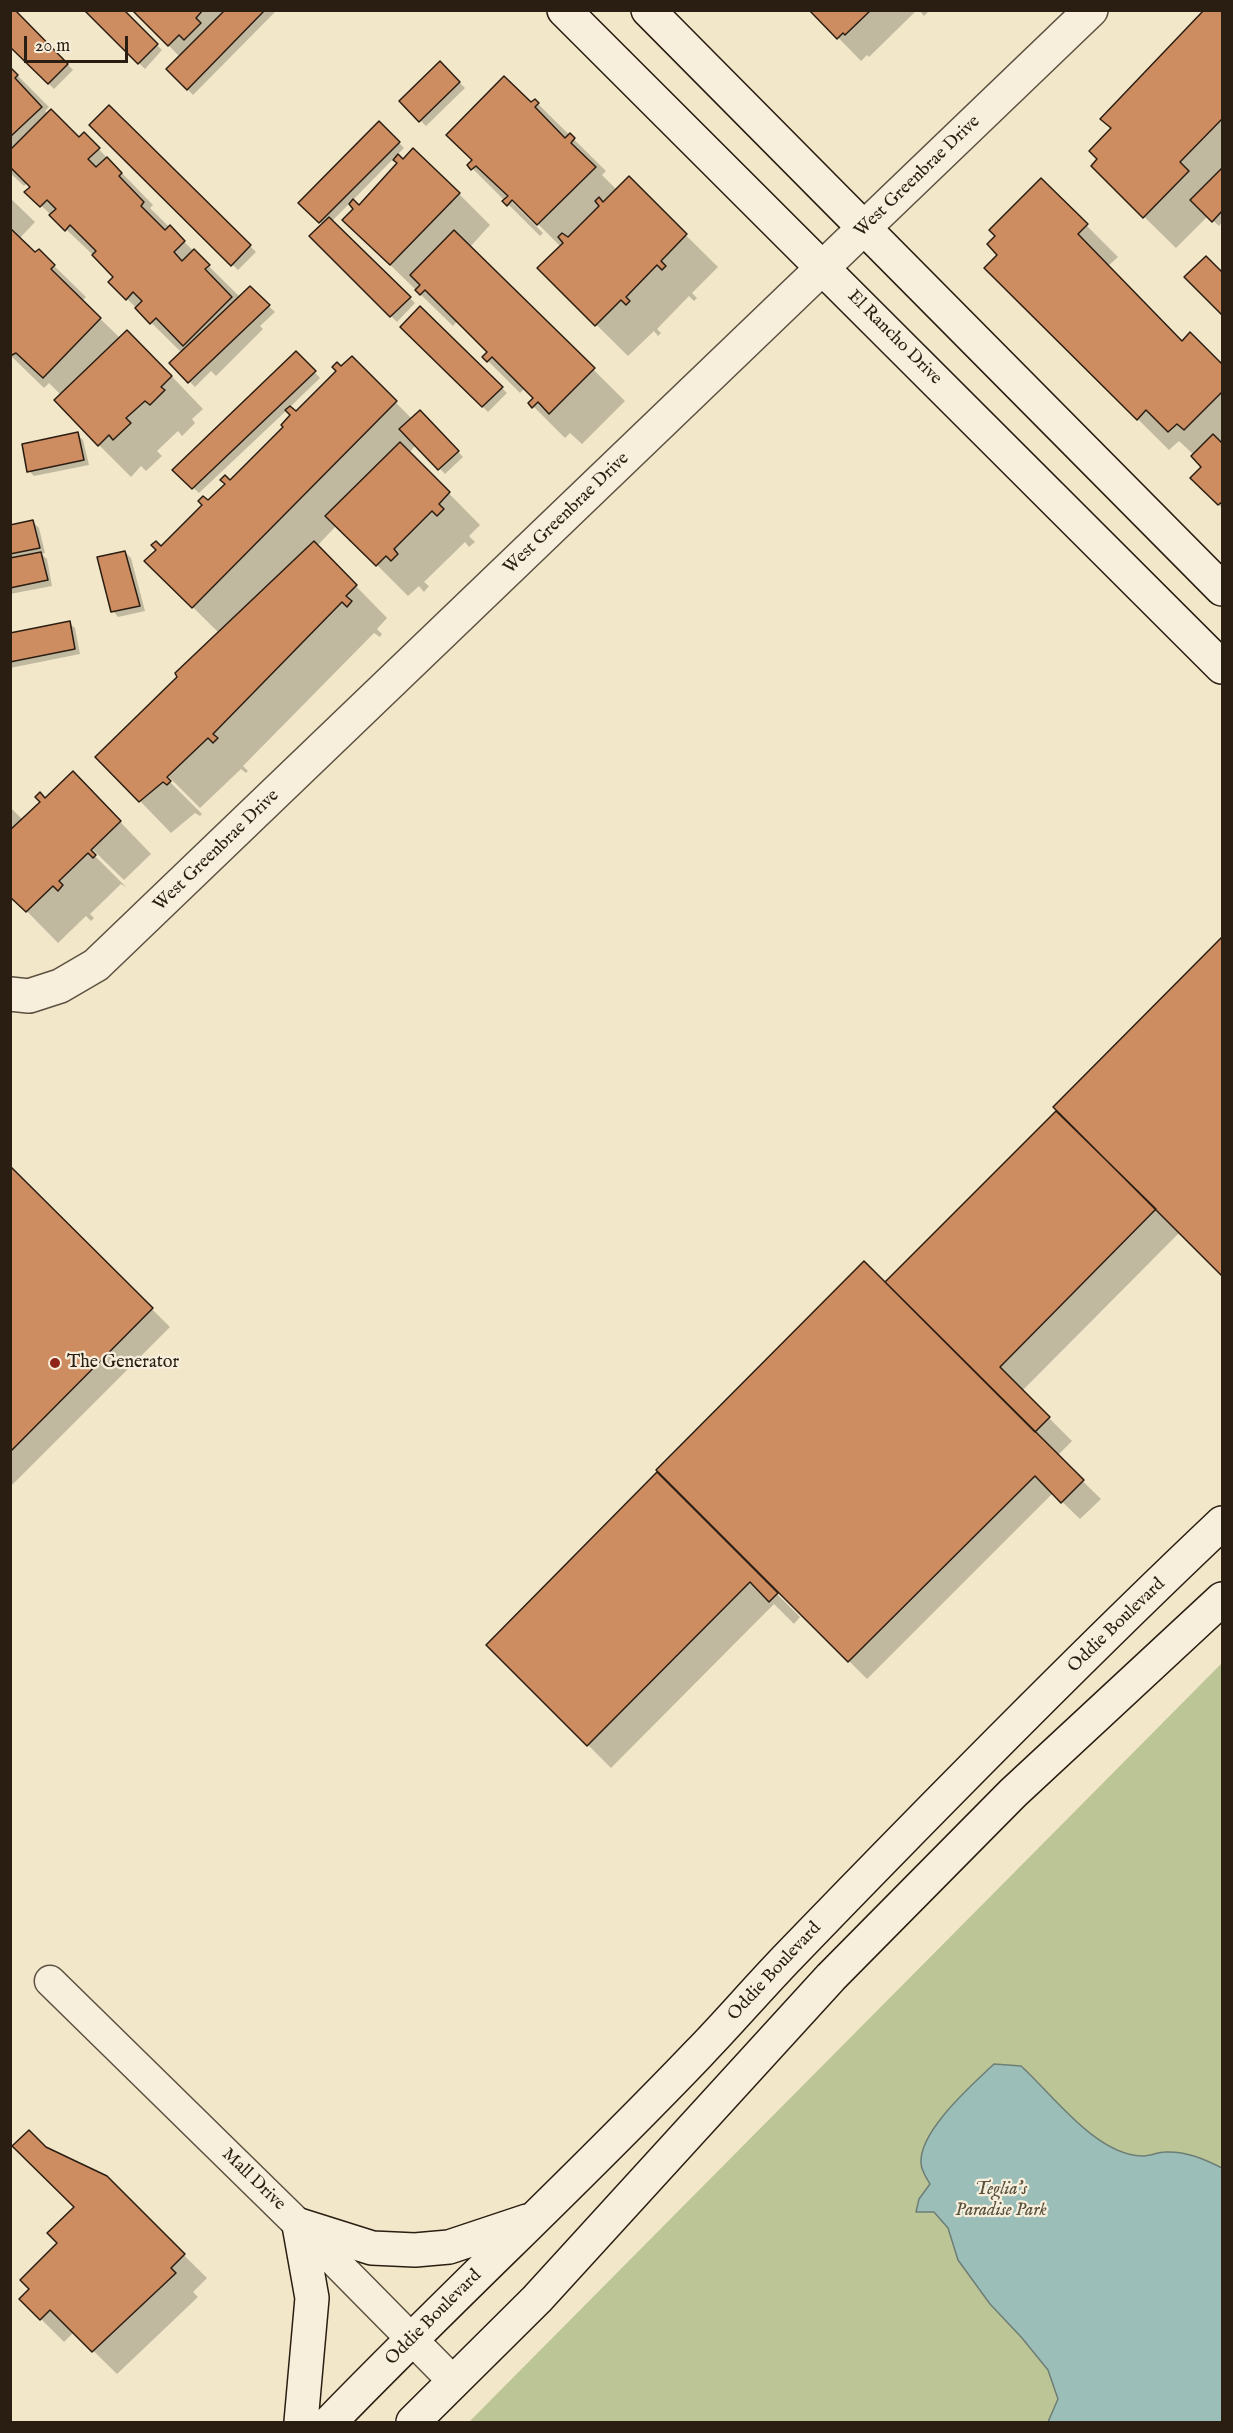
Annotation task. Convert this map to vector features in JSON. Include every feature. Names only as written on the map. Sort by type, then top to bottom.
[{"type":"main road","name":"El Rancho Drive","points":[[564,10],[1222,667]]},
{"type":"main road","points":[[648,10],[1222,589]]},
{"type":"main road","name":"West Greenbrae Drive","points":[[20,995],[60,986],[96,965],[866,228],[1090,10]]},
{"type":"main road","name":"Oddie Boulevard","points":[[330,2422],[410,2340],[535,2219],[1025,1716],[1222,1523]]},
{"type":"main road","points":[[413,2422],[537,2299],[831,1977],[1013,1793],[1222,1599]]},
{"type":"main road","points":[[300,2422],[312,2298],[299,2225],[372,2248],[415,2250],[449,2247],[535,2219]]},
{"type":"street","name":"Mall Drive","points":[[50,1981],[299,2225],[410,2340],[454,2382]]},
{"type":"green space","name":"Teglia's Paradise Park","points":[[1222,1663],[1222,2422],[469,2422]]},
{"type":"water","points":[[994,2064],[1021,2066],[1076,2122],[1108,2146],[1125,2153],[1142,2156],[1162,2152],[1188,2154],[1222,2168],[1222,2422],[1048,2422],[1058,2399],[1048,2370],[990,2304],[958,2260],[948,2228],[934,2212],[916,2212],[919,2199],[930,2184],[921,2163],[928,2137],[948,2109]]},
{"type":"building","points":[[10,10],[15,10],[68,64],[48,84],[10,47]]},
{"type":"building","points":[[84,10],[124,10],[158,44],[138,64]]},
{"type":"building","points":[[132,10],[203,10],[196,18],[201,23],[184,40],[179,35],[168,46]]},
{"type":"building","points":[[225,10],[265,10],[187,90],[166,69]]},
{"type":"building","points":[[809,10],[871,10],[845,35],[843,33],[837,39]]},
{"type":"building","points":[[1204,10],[1222,10],[1222,119],[1180,162],[1189,171],[1143,218],[1091,166],[1097,159],[1089,151],[1111,128],[1100,119]]},
{"type":"building","points":[[440,61],[460,82],[419,122],[399,101]]},
{"type":"building","points":[[10,67],[18,75],[15,78],[42,107],[10,137]]},
{"type":"building","points":[[504,76],[531,102],[535,99],[539,103],[535,107],[565,138],[570,133],[575,138],[571,143],[596,167],[537,225],[512,200],[507,206],[502,201],[508,196],[476,166],[471,170],[467,165],[472,160],[446,135]]},
{"type":"building","points":[[109,105],[251,245],[231,266],[89,125]]},
{"type":"building","points":[[51,109],[79,137],[84,132],[100,148],[88,159],[96,167],[107,157],[122,173],[119,176],[144,202],[141,206],[165,230],[170,225],[185,241],[174,252],[182,261],[194,249],[210,265],[205,269],[232,297],[183,346],[156,318],[150,324],[135,308],[142,301],[133,292],[126,300],[108,282],[113,277],[92,255],[96,251],[70,225],[65,231],[49,215],[56,209],[47,200],[40,207],[24,192],[30,187],[10,167],[10,150]]},
{"type":"building","points":[[379,121],[400,142],[319,223],[298,203]]},
{"type":"building","points":[[413,148],[460,193],[390,265],[342,220],[353,209],[349,204],[353,199],[359,205],[397,163],[393,160],[398,154],[403,159]]},
{"type":"building","points":[[1222,168],[1222,211],[1212,222],[1190,200]]},
{"type":"building","points":[[629,176],[687,234],[661,261],[666,266],[662,270],[657,265],[626,297],[630,301],[626,305],[621,300],[595,326],[537,268],[563,243],[558,237],[562,233],[568,237],[599,206],[595,201],[599,197],[603,202]]},
{"type":"building","points":[[1041,178],[1088,224],[1078,234],[1182,341],[1190,332],[1222,364],[1222,392],[1184,430],[1177,424],[1168,432],[1146,410],[1137,420],[984,268],[997,255],[987,244],[995,236],[989,230]]},
{"type":"building","points":[[329,217],[411,297],[390,317],[309,236]]},
{"type":"building","points":[[10,228],[35,252],[39,249],[55,265],[51,269],[101,318],[43,378],[16,353],[10,356]]},
{"type":"building","points":[[454,230],[595,368],[549,414],[538,402],[532,408],[528,403],[533,398],[492,357],[487,362],[482,357],[487,352],[425,290],[420,295],[415,290],[420,285],[410,275]]},
{"type":"building","points":[[1206,256],[1222,272],[1222,315],[1184,277]]},
{"type":"building","points":[[250,286],[270,305],[188,383],[169,363]]},
{"type":"building","points":[[420,306],[503,387],[482,407],[400,327]]},
{"type":"building","points":[[127,330],[172,376],[161,387],[165,390],[150,405],[145,401],[126,418],[131,423],[113,440],[109,435],[98,446],[54,400]]},
{"type":"building","points":[[296,351],[316,371],[192,489],[172,470]]},
{"type":"building","points":[[352,356],[397,401],[192,608],[144,561],[156,550],[151,545],[156,541],[161,546],[202,505],[198,501],[203,496],[208,500],[225,484],[220,480],[225,475],[230,480],[283,427],[281,425],[290,415],[285,410],[290,406],[296,411],[336,371],[332,367],[337,362],[341,366]]},
{"type":"building","points":[[420,410],[459,451],[438,470],[399,429]]},
{"type":"building","points":[[78,432],[84,460],[27,472],[22,444]]},
{"type":"building","points":[[1213,434],[1222,443],[1222,502],[1218,505],[1190,478],[1201,467],[1191,456]]},
{"type":"building","points":[[400,442],[450,492],[439,504],[444,509],[437,516],[432,511],[394,549],[398,554],[391,561],[386,556],[376,566],[325,516]]},
{"type":"building","points":[[33,520],[40,548],[10,554],[10,525]]},
{"type":"building","points":[[314,541],[357,585],[346,596],[352,601],[347,607],[342,602],[213,734],[218,738],[213,743],[208,738],[167,777],[171,781],[167,785],[163,782],[139,802],[95,757],[177,677],[175,673]]},
{"type":"building","points":[[125,551],[140,606],[111,612],[97,557]]},
{"type":"building","points":[[41,552],[48,580],[10,588],[10,558]]},
{"type":"building","points":[[70,621],[75,649],[10,662],[10,633]]},
{"type":"building","points":[[73,771],[121,821],[91,850],[96,855],[93,858],[88,853],[59,881],[63,885],[58,891],[53,886],[26,912],[10,897],[10,830],[40,802],[35,797],[40,792],[45,798]]},
{"type":"building","points":[[1222,937],[1222,1276],[1053,1107]]},
{"type":"building","points":[[1056,1111],[1156,1209],[1000,1367],[1050,1417],[1035,1432],[885,1282]]},
{"type":"building","name":"The Generator","points":[[10,1166],[153,1308],[10,1452]]},
{"type":"building","points":[[864,1261],[1084,1480],[1061,1503],[1035,1476],[848,1662],[656,1470]]},
{"type":"building","points":[[657,1472],[778,1593],[769,1602],[750,1582],[587,1746],[486,1645]]},
{"type":"building","points":[[29,2130],[46,2147],[107,2176],[185,2254],[171,2268],[176,2273],[92,2352],[50,2310],[40,2320],[19,2299],[29,2289],[20,2280],[57,2243],[47,2233],[74,2207],[12,2146]]},
{"type":"place","name":"The Generator","points":[[55,1363]]}]
